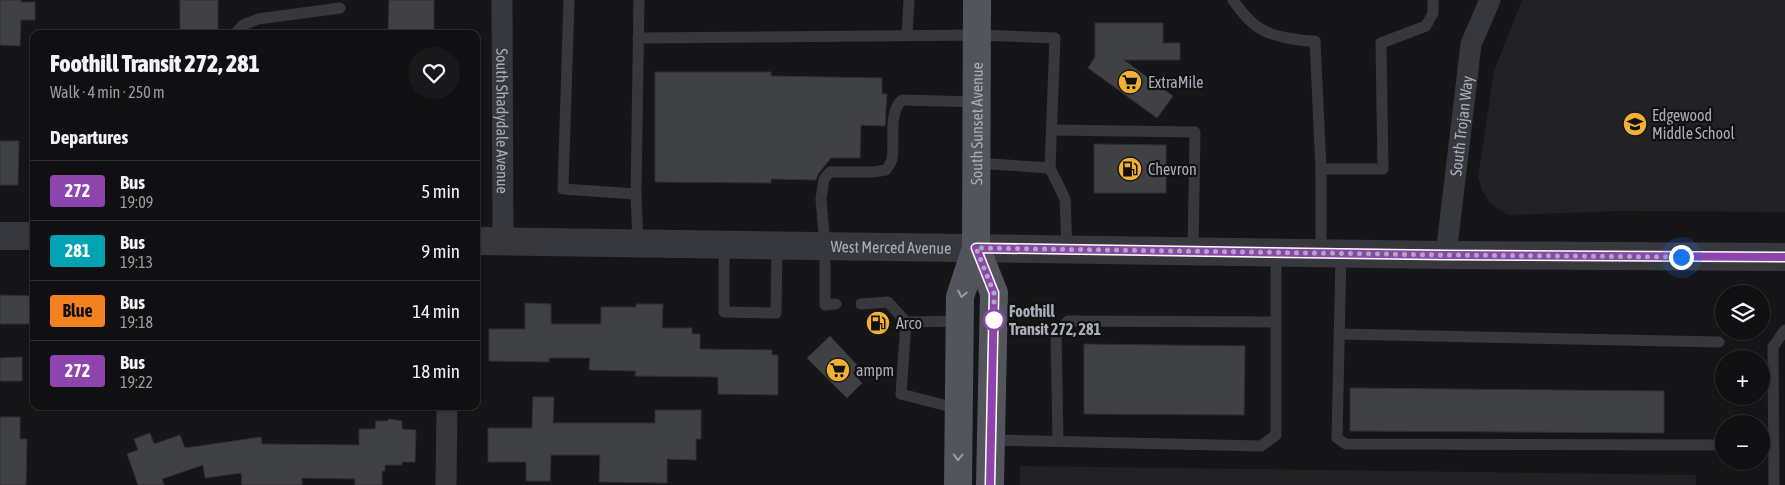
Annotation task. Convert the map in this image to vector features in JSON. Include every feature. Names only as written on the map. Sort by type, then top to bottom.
[{"type":"main road","name":"South Sunset Avenue","points":[[958,485],[960,297],[976,248],[977,0]]},
{"type":"main road","name":"South Sunset Avenue","points":[[976,248],[994,293],[990,485]]},
{"type":"street","name":"South Shadydale Avenue","points":[[489,242],[502,0]]},
{"type":"street","name":"South Trojan Way","points":[[1446,255],[1470,44],[1490,0]]},
{"type":"street","points":[[0,236],[30,236]]},
{"type":"street","name":"West Merced Avenue","points":[[489,242],[1446,255],[1785,257]]},
{"type":"street","points":[[446,485],[447,410]]},
{"type":"lane","points":[[569,0],[563,190],[636,194]]},
{"type":"lane","points":[[638,244],[636,194],[639,0]]},
{"type":"lane","points":[[907,35],[909,0]]},
{"type":"lane","points":[[1234,0],[1241,12],[1261,29],[1298,40],[1315,41],[1321,169],[1339,334],[1337,438],[1346,444],[1715,445]]},
{"type":"lane","points":[[1321,169],[1384,169],[1381,43],[1426,26],[1433,13],[1433,0]]},
{"type":"lane","points":[[238,30],[243,25],[258,19],[340,8]]},
{"type":"lane","points":[[638,38],[907,35],[1055,38],[1050,168],[1065,200],[1067,249]]},
{"type":"lane","points":[[836,304],[825,304],[825,246],[821,200],[824,179],[830,172],[873,172],[886,170],[892,161],[895,112],[898,103],[902,100],[976,102]]},
{"type":"lane","points":[[1052,130],[1195,132],[1193,251]]},
{"type":"lane","points":[[976,163],[1050,168]]},
{"type":"lane","points":[[724,245],[724,312],[776,313],[777,246]]},
{"type":"lane","points":[[990,440],[1262,446],[1276,435],[1276,252]]},
{"type":"lane","points":[[862,304],[888,302],[906,322],[901,394],[959,409]]},
{"type":"lane","points":[[906,322],[960,321]]},
{"type":"lane","points":[[1058,441],[1056,333],[1068,321],[1276,322]]},
{"type":"lane","points":[[1774,485],[1773,347],[1785,330]]},
{"type":"lane","points":[[1339,334],[1719,342]]},
{"type":"shaded area","name":"Edgewood Middle School","points":[[1522,0],[1785,0],[1785,212],[1621,211],[1508,215],[1490,203],[1483,192],[1478,178],[1494,71]]},
{"type":"shaded area","points":[[1020,466],[1696,475],[1696,485],[1020,485]]},
{"type":"building","points":[[0,0],[35,2],[35,20],[21,20],[20,46],[0,45]]},
{"type":"building","points":[[180,0],[218,0],[218,30],[180,30]]},
{"type":"building","points":[[389,0],[434,0],[434,30],[388,30]]},
{"type":"building","points":[[1095,23],[1163,23],[1163,43],[1180,43],[1180,60],[1124,60],[1173,96],[1157,118],[1088,68],[1095,57]]},
{"type":"building","points":[[655,72],[771,72],[771,76],[882,78],[882,94],[887,94],[885,126],[861,125],[860,158],[831,158],[818,174],[816,180],[771,179],[771,183],[655,182]]},
{"type":"building","points":[[0,141],[19,141],[18,185],[0,185]]},
{"type":"building","name":"Chevron","points":[[1094,144],[1166,145],[1166,193],[1094,193]]},
{"type":"building","points":[[0,295],[30,296],[30,324],[0,324]]},
{"type":"building","points":[[525,303],[551,304],[551,324],[601,324],[601,307],[636,307],[636,304],[663,304],[662,328],[692,328],[692,334],[700,334],[700,349],[772,350],[772,355],[778,355],[778,395],[718,394],[718,377],[635,376],[636,371],[589,370],[590,358],[549,358],[549,362],[489,361],[489,329],[525,329]]},
{"type":"building","name":"ampm","points":[[830,336],[859,367],[853,373],[862,383],[847,398],[807,358]]},
{"type":"building","points":[[1084,344],[1245,346],[1244,415],[1084,414]]},
{"type":"building","points":[[22,357],[22,381],[0,381],[0,358]]},
{"type":"building","points":[[1350,388],[1664,391],[1664,433],[1350,431]]},
{"type":"building","points":[[533,397],[554,397],[553,423],[655,423],[655,410],[701,410],[701,439],[696,439],[696,460],[667,459],[667,483],[599,482],[600,455],[551,455],[550,481],[526,481],[526,462],[488,462],[488,428],[532,428]]},
{"type":"building","points":[[0,417],[20,417],[20,439],[27,439],[26,485],[0,485]]},
{"type":"building","points":[[389,419],[402,421],[402,429],[416,430],[415,462],[402,462],[402,465],[385,465],[385,471],[382,471],[382,485],[355,485],[355,479],[302,478],[302,485],[242,485],[241,473],[205,478],[203,465],[162,479],[164,485],[138,485],[127,454],[138,450],[134,439],[150,433],[154,444],[180,435],[185,448],[261,437],[262,444],[359,445],[359,429],[375,429],[376,421],[387,421]]},
{"type":"bus line","name":"272","points":[[990,485],[994,293],[976,248],[1446,255],[1785,257]]},
{"type":"place","name":"ExtraMile","points":[[1130,82]]},
{"type":"place","name":"Edgewood Middle School","points":[[1635,124]]},
{"type":"place","name":"Chevron","points":[[1130,169]]},
{"type":"place","name":"Foothill Transit 272, 281","points":[[994,320]]},
{"type":"place","name":"Arco","points":[[878,323]]},
{"type":"place","name":"ampm","points":[[838,370]]},
{"type":"route","points":[[994,320],[994,293],[976,248],[1681,257]]}]
